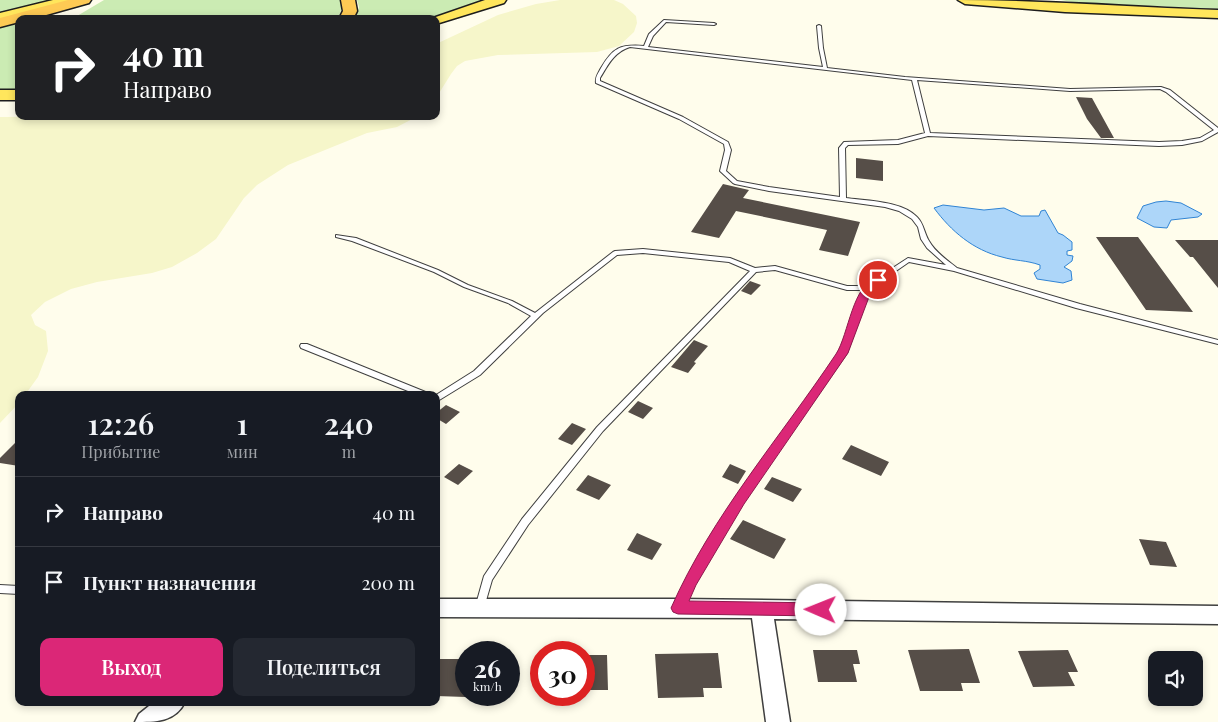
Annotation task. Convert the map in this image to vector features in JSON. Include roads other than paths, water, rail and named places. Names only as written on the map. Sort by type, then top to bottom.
[{"type":"highway","points":[[18,15],[70,0]]},
{"type":"highway","points":[[21,15],[84,0]]},
{"type":"highway","points":[[73,15],[99,0]]},
{"type":"highway","points":[[348,0],[350,11],[348,15]]},
{"type":"highway","points":[[0,20],[15,16]]},
{"type":"highway","points":[[0,20],[15,16]]},
{"type":"main road","points":[[440,19],[499,0]]},
{"type":"main road","points":[[966,0],[1087,9],[1218,14]]},
{"type":"main road","points":[[1054,0],[1087,9]]},
{"type":"main road","points":[[0,95],[15,95]]},
{"type":"street","points":[[440,608],[480,610],[678,608],[1218,615]]},
{"type":"street","points":[[762,609],[778,722]]},
{"type":"street","points":[[147,722],[169,706]]},
{"type":"lane","points":[[645,48],[651,35],[665,21],[714,24]]},
{"type":"lane","points":[[819,26],[825,67]]},
{"type":"lane","points":[[843,198],[842,148],[846,143],[898,142],[928,134],[1159,144],[1182,143],[1202,139],[1217,130],[1168,91],[1161,88],[1070,90],[914,78],[630,46],[620,48],[614,53],[598,82],[681,118],[726,143],[728,150],[723,171],[735,182],[769,189],[843,198],[900,208],[911,214],[920,225],[925,240],[936,255],[955,269]]},
{"type":"lane","points":[[914,78],[928,134]]},
{"type":"lane","points":[[338,236],[354,239],[436,271],[466,286],[510,302],[536,316]]},
{"type":"lane","points":[[440,396],[477,373],[536,316],[615,253],[643,251],[730,260],[754,270],[775,268],[847,288],[867,288],[908,260],[955,269],[1078,306],[1218,342]]},
{"type":"lane","points":[[480,610],[487,578],[525,522],[600,429],[754,270]]},
{"type":"lane","points":[[678,608],[690,582],[739,500],[843,353],[867,288]]},
{"type":"lane","points":[[304,346],[415,391]]},
{"type":"lane","points":[[0,589],[15,590]]},
{"type":"water","points":[[1166,201],[1181,203],[1202,214],[1198,217],[1171,220],[1167,228],[1154,227],[1137,218],[1143,206]]},
{"type":"water","points":[[943,205],[984,210],[1004,208],[1021,216],[1039,216],[1041,211],[1045,210],[1058,233],[1072,242],[1072,250],[1067,251],[1067,255],[1073,256],[1072,261],[1064,267],[1071,271],[1072,280],[1063,283],[1037,279],[1034,273],[1040,269],[1040,265],[991,254],[982,250],[955,232],[934,208]]}]
